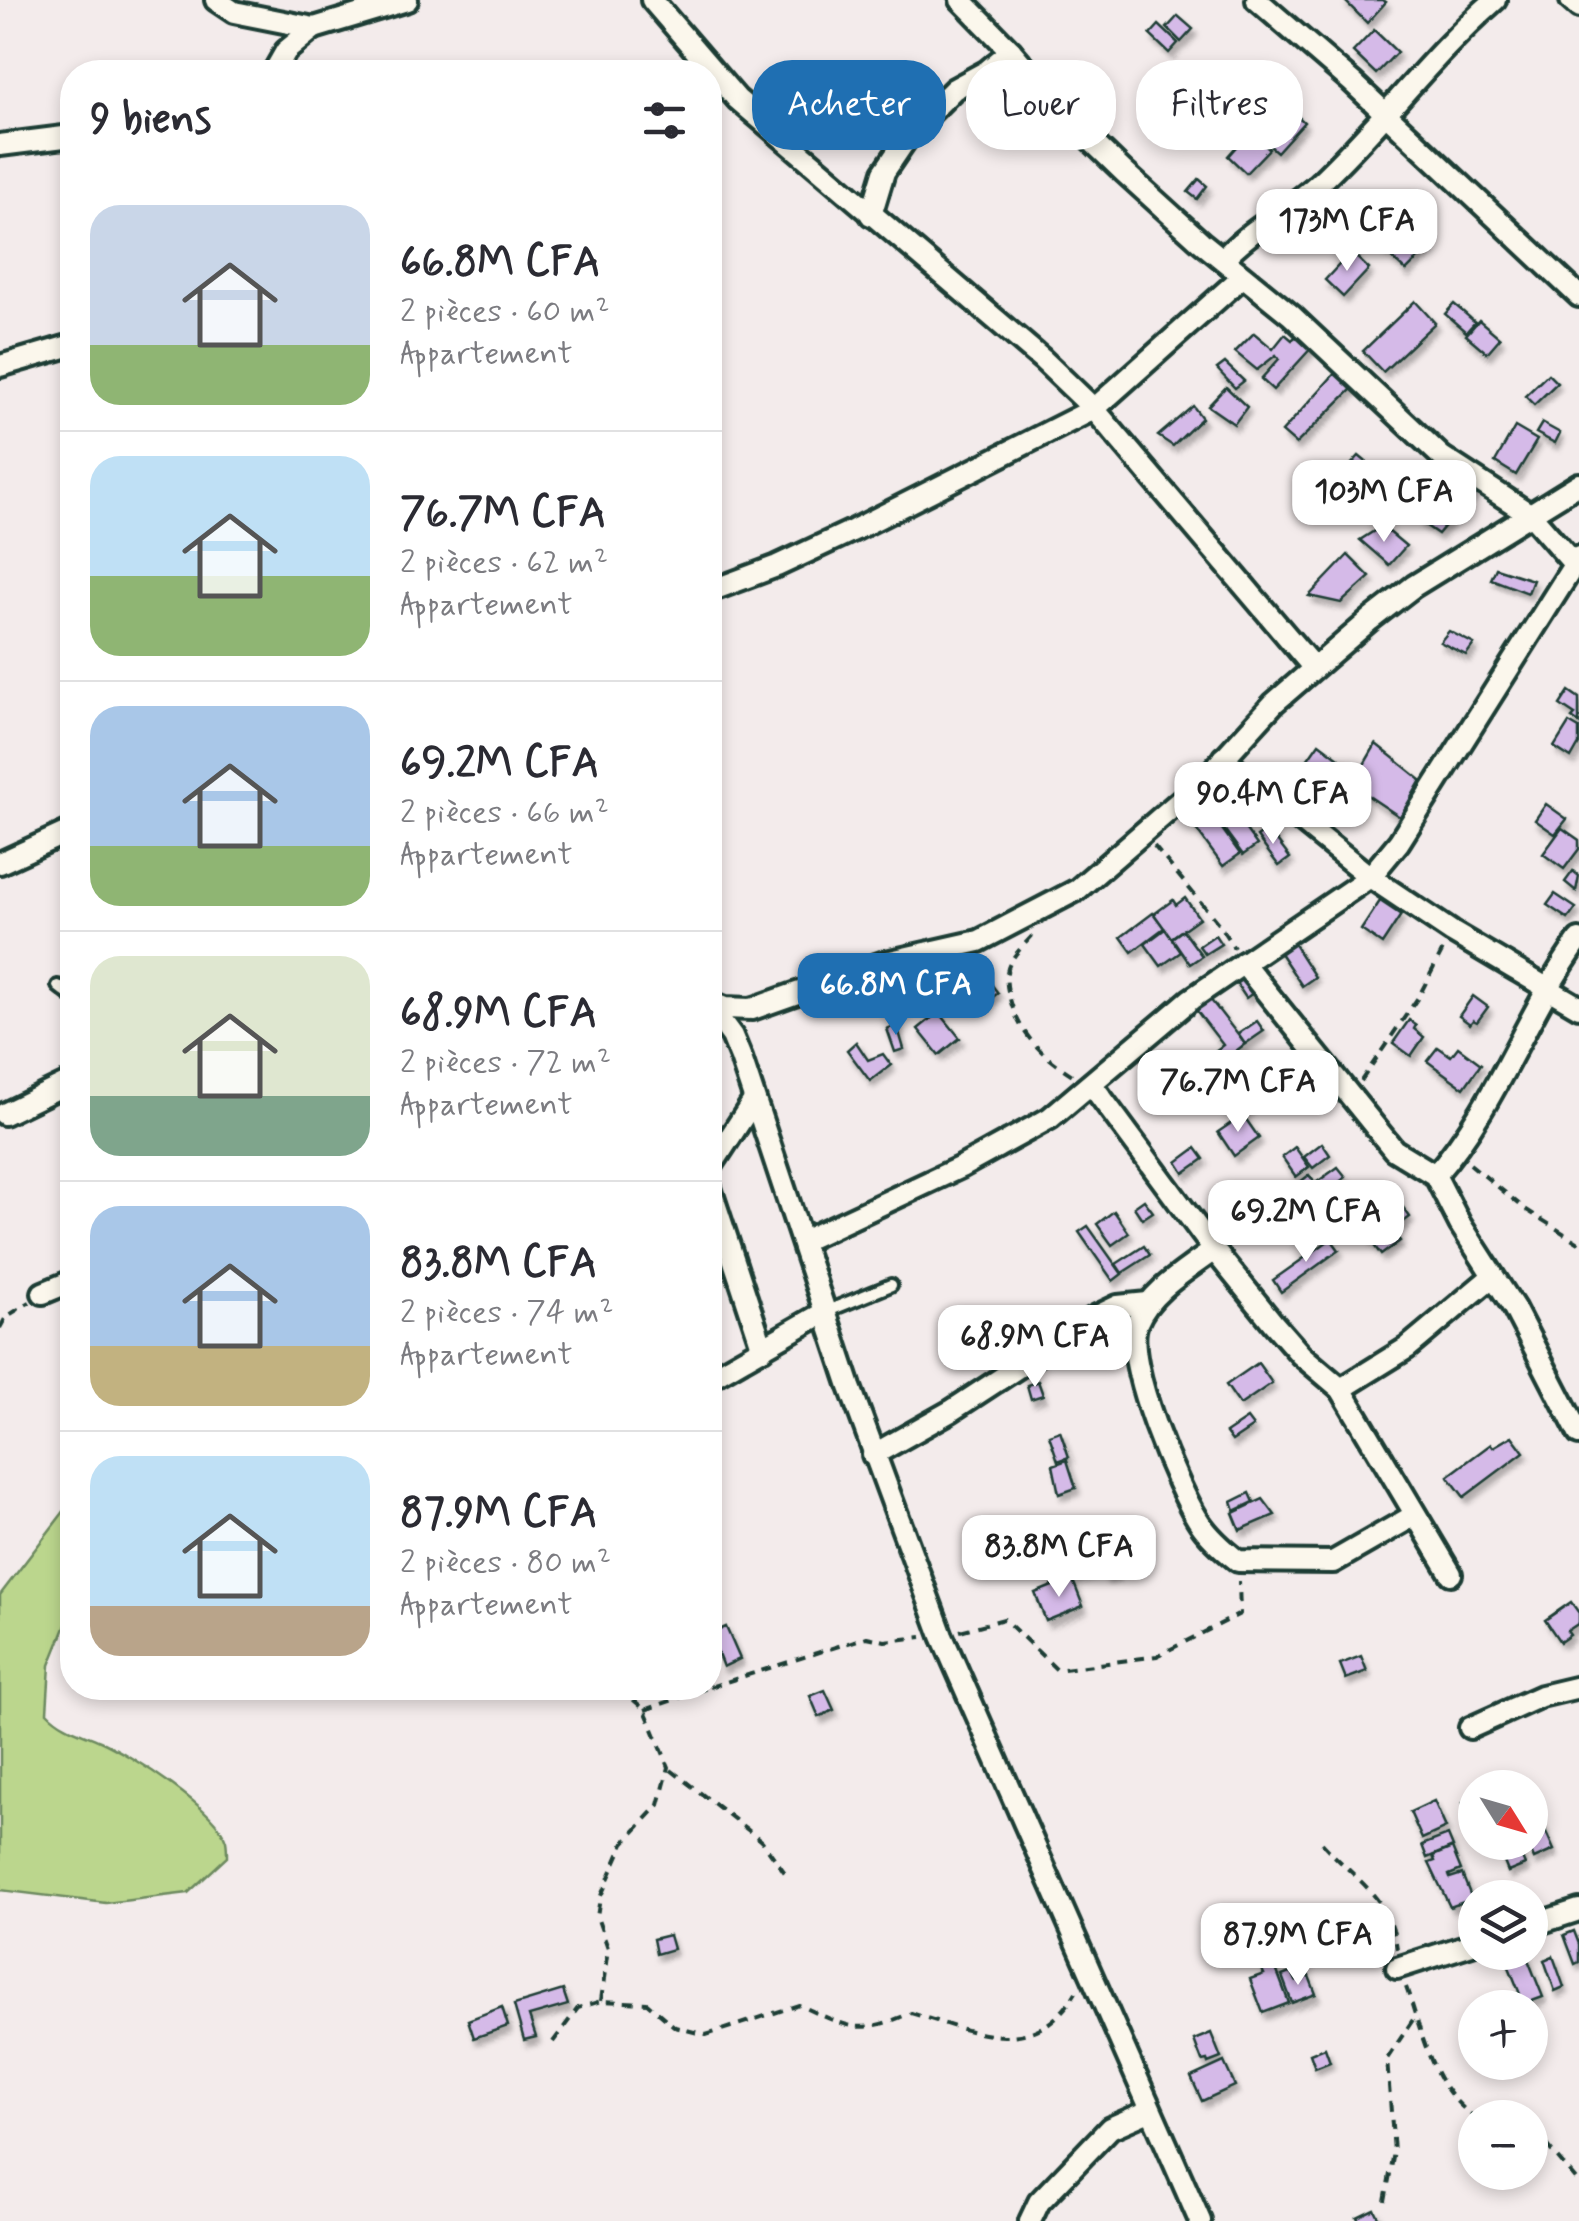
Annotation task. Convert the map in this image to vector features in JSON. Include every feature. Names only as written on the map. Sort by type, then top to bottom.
[{"type":"street","points":[[216,0],[234,12],[314,28]]},
{"type":"street","points":[[652,0],[698,60]]},
{"type":"street","points":[[803,1241],[1006,1144],[1050,1118],[1191,998],[1370,877],[1399,842],[1577,560],[1532,515],[1442,456],[1302,326],[1084,134],[960,0]]},
{"type":"street","points":[[1257,0],[1352,82],[1579,296]]},
{"type":"street","points":[[1223,259],[1251,232],[1317,185],[1384,116],[1451,38],[1495,0]]},
{"type":"street","points":[[1571,0],[1579,7]]},
{"type":"street","points":[[281,60],[314,28],[396,2]]},
{"type":"street","points":[[870,215],[884,172],[912,132],[954,89],[1010,51]]},
{"type":"street","points":[[722,88],[1042,359],[1094,409],[1313,666]]},
{"type":"street","points":[[0,146],[60,138]]},
{"type":"street","points":[[722,587],[854,530],[1094,409],[1242,276]]},
{"type":"street","points":[[0,366],[60,348]]},
{"type":"street","points":[[722,1007],[752,1008],[882,963],[979,941],[1077,890],[1204,780],[1313,666],[1414,586],[1579,484]]},
{"type":"street","points":[[1222,758],[1370,877],[1452,932],[1579,1007]]},
{"type":"street","points":[[0,864],[60,836]]},
{"type":"street","points":[[1435,1174],[1498,1084],[1547,987],[1579,940]]},
{"type":"street","points":[[1243,963],[1394,1150],[1435,1174],[1460,1224],[1536,1348],[1579,1434]]},
{"type":"street","points":[[722,1021],[732,1036],[873,1455],[942,1636],[1200,2221]]},
{"type":"street","points":[[1092,1086],[1214,1250],[1288,1341],[1341,1389],[1451,1574]]},
{"type":"street","points":[[4,1114],[60,1087]]},
{"type":"street","points":[[722,1149],[754,1100]]},
{"type":"street","points":[[722,1224],[763,1349]]},
{"type":"street","points":[[1214,1250],[1148,1303],[1138,1319],[1134,1341],[1148,1408],[1196,1518],[1238,1560],[1333,1562],[1415,1515]]},
{"type":"street","points":[[1341,1389],[1407,1348],[1492,1276]]},
{"type":"street","points":[[43,1293],[60,1286]]},
{"type":"street","points":[[873,1455],[950,1411],[1095,1317],[1118,1306],[1148,1303]]},
{"type":"street","points":[[722,1371],[825,1312]]},
{"type":"street","points":[[1470,1728],[1540,1696],[1579,1687]]},
{"type":"street","points":[[1548,1920],[1579,1910]]},
{"type":"street","points":[[1397,1968],[1458,1948]]},
{"type":"street","points":[[1030,2221],[1040,2202],[1110,2128],[1149,2111]]},
{"type":"lane","points":[[825,1312],[891,1285]]},
{"type":"path","points":[[1143,830],[1165,863],[1218,924],[1243,963]]},
{"type":"path","points":[[1035,932],[1007,970],[1006,986],[1013,1010],[1023,1033],[1039,1051],[1092,1086]]},
{"type":"path","points":[[1352,1098],[1419,996],[1452,932]]},
{"type":"path","points":[[1454,1152],[1525,1209],[1579,1243]]},
{"type":"path","points":[[0,1328],[6,1317],[43,1293]]},
{"type":"path","points":[[722,1683],[866,1636],[885,1641],[942,1636],[1004,1619],[1057,1670],[1157,1656],[1240,1614],[1238,1560]]},
{"type":"path","points":[[634,1700],[646,1710],[669,1767],[762,1841],[788,1877]]},
{"type":"path","points":[[646,1710],[673,1700]]},
{"type":"path","points":[[602,2001],[608,1948],[597,1917],[600,1898],[624,1843],[658,1805],[669,1767]]},
{"type":"path","points":[[552,2042],[578,2008],[602,2001],[647,2003],[675,2027],[706,2035],[799,2006],[854,2029],[878,2027],[912,2013],[985,2036],[1021,2035],[1051,2024],[1067,2008],[1088,1970]]},
{"type":"path","points":[[1385,2201],[1394,2152],[1388,2059],[1416,2015]]},
{"type":"path","points":[[1548,2147],[1579,2183]]},
{"type":"green space","points":[[60,1517],[60,1640],[50,1665],[47,1712],[65,1726],[151,1770],[190,1799],[219,1828],[226,1841],[227,1857],[188,1893],[106,1903],[0,1890],[0,1595]]},
{"type":"building","points":[[1344,0],[1383,0],[1386,2],[1367,23]]},
{"type":"building","points":[[1178,16],[1193,29],[1181,42],[1167,28]]},
{"type":"building","points":[[1159,25],[1178,43],[1169,53],[1150,35]]},
{"type":"building","points":[[1374,30],[1397,52],[1376,74],[1353,52]]},
{"type":"building","points":[[1233,150],[1268,150],[1246,173],[1228,156]]},
{"type":"building","points":[[1199,179],[1207,186],[1197,199],[1188,192]]},
{"type":"building","points":[[1379,227],[1395,242],[1385,252],[1369,237]]},
{"type":"building","points":[[1413,231],[1430,247],[1406,271],[1390,256]]},
{"type":"building","points":[[1351,252],[1369,269],[1343,297],[1325,280]]},
{"type":"building","points":[[1415,301],[1435,323],[1383,372],[1363,351]]},
{"type":"building","points":[[1454,304],[1475,322],[1466,332],[1445,314]]},
{"type":"building","points":[[1479,320],[1500,338],[1487,353],[1466,335]]},
{"type":"building","points":[[1254,333],[1273,349],[1285,334],[1292,340],[1298,334],[1314,345],[1273,390],[1261,379],[1279,359],[1276,355],[1257,370],[1235,352]]},
{"type":"building","points":[[1225,363],[1244,381],[1235,388],[1217,369]]},
{"type":"building","points":[[1337,371],[1355,386],[1296,444],[1282,432]]},
{"type":"building","points":[[1548,374],[1557,383],[1534,405],[1525,396]]},
{"type":"building","points":[[1226,387],[1247,407],[1234,424],[1208,406]]},
{"type":"building","points":[[1193,406],[1202,418],[1173,446],[1158,436]]},
{"type":"building","points":[[1542,423],[1560,433],[1555,443],[1536,433]]},
{"type":"building","points":[[1515,427],[1537,440],[1516,475],[1495,462]]},
{"type":"building","points":[[1359,456],[1376,470],[1401,470],[1367,508],[1338,479]]},
{"type":"building","points":[[1446,471],[1475,490],[1438,534],[1419,521],[1449,489],[1437,481]]},
{"type":"building","points":[[1382,526],[1406,546],[1389,565],[1360,540]]},
{"type":"building","points":[[1348,555],[1370,577],[1341,603],[1309,596]]},
{"type":"building","points":[[1496,568],[1533,580],[1528,593],[1491,579]]},
{"type":"building","points":[[1449,631],[1474,644],[1466,655],[1440,642]]},
{"type":"building","points":[[1569,691],[1579,698],[1579,723],[1572,718],[1575,715],[1560,705]]},
{"type":"building","points":[[1569,723],[1579,729],[1579,744],[1571,758],[1554,747]]},
{"type":"building","points":[[1319,743],[1339,758],[1325,778],[1305,763]]},
{"type":"building","points":[[1376,744],[1421,780],[1400,817],[1352,785]]},
{"type":"building","points":[[1227,804],[1257,845],[1243,855],[1213,814]]},
{"type":"building","points":[[1546,804],[1567,819],[1555,834],[1535,820]]},
{"type":"building","points":[[1212,815],[1240,854],[1223,866],[1195,828]]},
{"type":"building","points":[[1562,828],[1579,840],[1579,849],[1564,869],[1543,854]]},
{"type":"building","points":[[1268,829],[1290,858],[1279,866],[1257,837]]},
{"type":"building","points":[[1573,871],[1579,876],[1576,891],[1565,882]]},
{"type":"building","points":[[1555,894],[1576,908],[1568,919],[1547,905]]},
{"type":"building","points":[[1185,898],[1199,918],[1171,938],[1154,914],[1173,900],[1176,905]]},
{"type":"building","points":[[1380,901],[1401,915],[1382,944],[1361,930]]},
{"type":"building","points":[[1153,913],[1164,928],[1132,952],[1121,937]]},
{"type":"building","points":[[1165,929],[1181,952],[1161,966],[1145,944]]},
{"type":"building","points":[[1183,930],[1202,956],[1190,964],[1172,938]]},
{"type":"building","points":[[1215,935],[1221,944],[1205,954],[1199,946]]},
{"type":"building","points":[[1290,938],[1315,977],[1302,986],[1276,947]]},
{"type":"building","points":[[982,972],[998,993],[980,1007],[964,987]]},
{"type":"building","points":[[1245,973],[1257,990],[1246,998],[1234,980]]},
{"type":"building","points":[[1473,996],[1488,1007],[1477,1022],[1473,1020],[1470,1024],[1459,1016]]},
{"type":"building","points":[[1210,999],[1245,1044],[1223,1061],[1215,1051],[1223,1045],[1196,1010]]},
{"type":"building","points":[[939,1012],[960,1038],[939,1055],[918,1029]]},
{"type":"building","points":[[1409,1020],[1424,1037],[1411,1056],[1393,1043]]},
{"type":"building","points":[[1257,1021],[1264,1031],[1245,1044],[1238,1034]]},
{"type":"building","points":[[897,1025],[904,1049],[895,1052],[887,1029]]},
{"type":"building","points":[[856,1042],[868,1060],[883,1054],[891,1065],[870,1081],[847,1050]]},
{"type":"building","points":[[1438,1047],[1451,1056],[1458,1047],[1481,1064],[1464,1088],[1427,1061]]},
{"type":"building","points":[[1163,1067],[1180,1089],[1156,1106],[1145,1091],[1151,1087],[1145,1079]]},
{"type":"building","points":[[1236,1076],[1247,1091],[1235,1099],[1225,1084]]},
{"type":"building","points":[[1261,1082],[1269,1093],[1244,1111],[1236,1100]]},
{"type":"building","points":[[1243,1115],[1259,1138],[1234,1156],[1218,1132]]},
{"type":"building","points":[[1322,1143],[1330,1155],[1313,1168],[1304,1157]]},
{"type":"building","points":[[1295,1147],[1309,1167],[1296,1177],[1282,1157]]},
{"type":"building","points":[[1196,1148],[1204,1159],[1184,1173],[1177,1162]]},
{"type":"building","points":[[1338,1167],[1346,1177],[1325,1193],[1317,1182]]},
{"type":"building","points":[[1309,1175],[1324,1195],[1314,1202],[1299,1183]]},
{"type":"building","points":[[1294,1185],[1309,1206],[1282,1224],[1268,1204]]},
{"type":"building","points":[[1144,1200],[1153,1212],[1142,1219],[1134,1207]]},
{"type":"building","points":[[1402,1206],[1410,1217],[1383,1237],[1375,1226]]},
{"type":"building","points":[[1114,1211],[1129,1233],[1112,1245],[1097,1224]]},
{"type":"building","points":[[1088,1226],[1122,1274],[1113,1281],[1079,1232]]},
{"type":"building","points":[[1374,1227],[1383,1239],[1393,1232],[1400,1241],[1381,1255],[1365,1233]]},
{"type":"building","points":[[1331,1239],[1339,1250],[1281,1292],[1273,1280]]},
{"type":"building","points":[[1144,1246],[1150,1255],[1122,1273],[1116,1264]]},
{"type":"building","points":[[1258,1363],[1272,1383],[1240,1405],[1226,1385]]},
{"type":"building","points":[[1038,1381],[1043,1395],[1031,1399],[1027,1385]]},
{"type":"building","points":[[1247,1419],[1253,1427],[1232,1441],[1226,1433]]},
{"type":"building","points":[[1060,1431],[1069,1457],[1058,1461],[1049,1435]]},
{"type":"building","points":[[1512,1436],[1524,1452],[1464,1497],[1448,1476],[1491,1444],[1493,1447]]},
{"type":"building","points":[[1067,1460],[1076,1488],[1059,1494],[1053,1465]]},
{"type":"building","points":[[1250,1493],[1254,1502],[1235,1511],[1232,1502]]},
{"type":"building","points":[[1263,1499],[1275,1515],[1240,1530],[1233,1513]]},
{"type":"building","points":[[1104,1542],[1116,1574],[1106,1578],[1101,1567],[1076,1577],[1068,1556]]},
{"type":"building","points":[[1072,1578],[1083,1606],[1046,1621],[1035,1593]]},
{"type":"building","points":[[1571,1602],[1579,1613],[1579,1623],[1560,1642],[1545,1620]]},
{"type":"building","points":[[726,1627],[740,1659],[723,1667],[722,1664],[722,1629]]},
{"type":"building","points":[[1361,1656],[1367,1671],[1346,1679],[1340,1664]]},
{"type":"building","points":[[825,1690],[834,1710],[819,1717],[810,1696]]},
{"type":"building","points":[[1434,1801],[1446,1828],[1422,1839],[1410,1812]]},
{"type":"building","points":[[1448,1835],[1453,1847],[1427,1858],[1422,1845]]},
{"type":"building","points":[[1452,1848],[1461,1870],[1449,1875],[1450,1878],[1462,1874],[1464,1880],[1458,1880],[1458,1904],[1450,1907],[1429,1863],[1435,1861],[1433,1856]]},
{"type":"building","points":[[1503,1860],[1523,1860],[1525,1865],[1508,1872]]},
{"type":"building","points":[[1574,1931],[1579,1944],[1579,1962],[1575,1964],[1564,1935]]},
{"type":"building","points":[[669,1935],[673,1949],[656,1954],[653,1939]]},
{"type":"building","points":[[1553,1956],[1564,1987],[1555,1991],[1548,1970],[1548,1958]]},
{"type":"building","points":[[1272,1958],[1289,2003],[1263,2013],[1250,1979],[1264,1974],[1259,1963]]},
{"type":"building","points":[[1510,1970],[1532,1970],[1540,1990],[1518,1990]]},
{"type":"building","points":[[1292,1972],[1296,1981],[1309,1976],[1316,1994],[1292,2003],[1282,1976]]},
{"type":"building","points":[[563,1990],[568,2005],[529,2016],[536,2037],[524,2040],[514,2005]]},
{"type":"building","points":[[502,2007],[508,2026],[474,2038],[468,2020]]},
{"type":"building","points":[[1211,2033],[1221,2058],[1208,2063],[1202,2061],[1194,2040]]},
{"type":"building","points":[[1325,2048],[1330,2062],[1315,2068],[1310,2054]]},
{"type":"building","points":[[1224,2062],[1235,2086],[1202,2101],[1191,2077]]},
{"type":"building","points":[[1374,2209],[1380,2221],[1359,2221],[1357,2217]]}]
